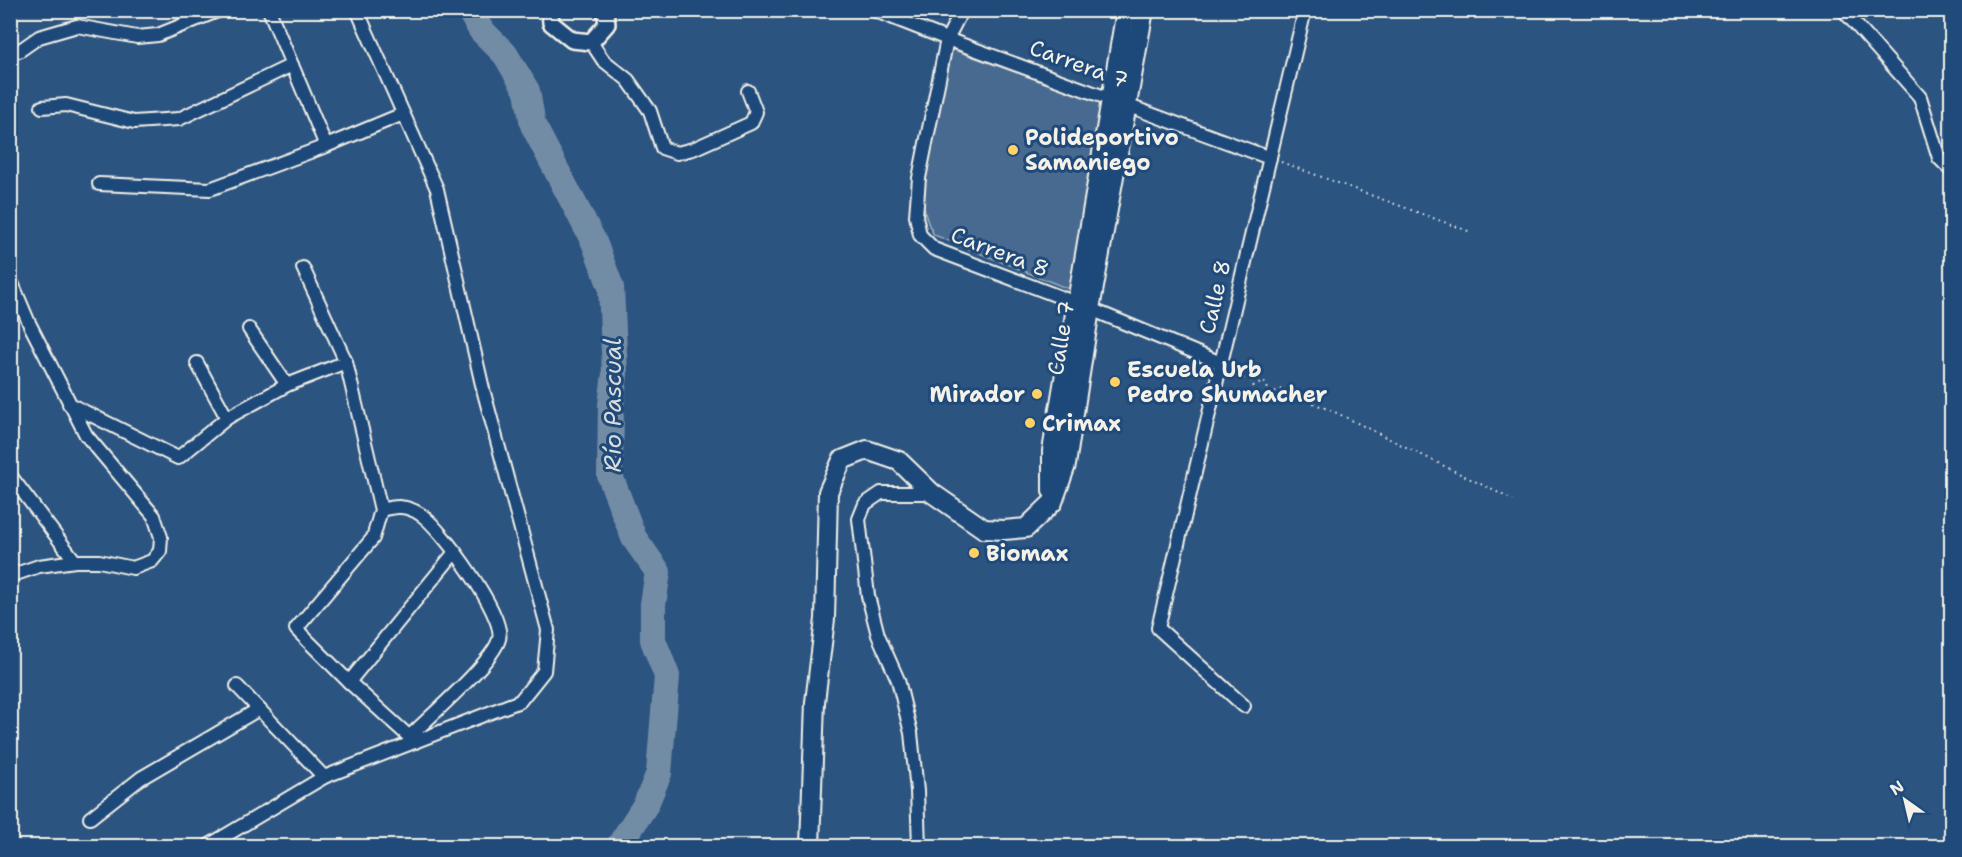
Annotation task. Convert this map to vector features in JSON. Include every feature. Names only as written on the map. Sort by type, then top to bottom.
[{"type":"main road","name":"Calle 7","points":[[932,493],[984,529],[1026,528],[1053,502],[1066,465],[1083,306],[1118,103],[1126,10]]},
{"type":"main road","name":"Calle 7","points":[[1118,103],[1144,10]]},
{"type":"main road","points":[[810,846],[815,702],[825,619],[828,492],[842,460],[867,450],[899,461],[932,493]]},
{"type":"street","points":[[18,51],[39,37],[77,26],[137,37],[148,36],[220,10]]},
{"type":"street","points":[[269,10],[326,147]]},
{"type":"street","points":[[208,846],[324,777],[412,739],[520,701],[544,671],[548,630],[483,390],[437,189],[357,10]]},
{"type":"street","points":[[550,10],[551,23],[572,40],[591,42]]},
{"type":"street","points":[[591,42],[607,24],[605,10]]},
{"type":"street","name":"Carrera 7","points":[[873,10],[1270,158]]},
{"type":"street","name":"Carrera 8","points":[[962,10],[946,39],[919,178],[916,216],[920,235],[934,249],[1083,306],[1221,363]]},
{"type":"street","name":"Calle 8","points":[[1244,706],[1158,628],[1305,10]]},
{"type":"street","points":[[1843,10],[1920,97],[1939,158],[1952,171]]},
{"type":"street","points":[[591,42],[603,60],[628,80],[650,111],[662,148],[677,153],[693,149],[751,123],[756,112],[748,91]]},
{"type":"street","points":[[42,107],[66,105],[134,122],[178,119],[292,64]]},
{"type":"street","points":[[99,184],[210,189],[326,147],[403,114]]},
{"type":"street","points":[[303,268],[346,362],[381,510],[374,538],[296,629],[349,682],[412,739]]},
{"type":"street","points":[[10,278],[29,323],[86,435],[153,516],[161,537],[160,551],[152,561],[133,568],[99,561],[75,561],[39,566],[10,576]]},
{"type":"street","points":[[249,329],[287,385]]},
{"type":"street","points":[[69,404],[178,458],[227,418],[287,385],[346,362]]},
{"type":"street","points":[[197,363],[227,418]]},
{"type":"street","points":[[10,475],[75,561]]},
{"type":"street","points":[[919,846],[917,790],[911,733],[898,680],[878,635],[868,596],[859,519],[865,504],[880,493],[932,493]]},
{"type":"street","points":[[381,510],[401,505],[421,514],[455,552],[473,578],[492,610],[501,632],[499,642],[483,664],[412,739]]},
{"type":"street","points":[[349,682],[455,552]]},
{"type":"street","points":[[237,686],[324,777]]},
{"type":"street","points":[[90,818],[141,778],[259,709]]},
{"type":"path","points":[[1270,158],[1471,232]]},
{"type":"path","points":[[1221,363],[1226,375],[1235,369],[1239,380],[1250,376],[1253,386],[1264,382],[1271,394],[1280,389],[1339,414],[1513,500]]},
{"type":"shaded area","name":"Polideportivo Samaniego","points":[[949,48],[1103,104],[1071,290],[934,235],[931,230],[923,196]]},
{"type":"waterway","name":"Río Pascual","points":[[469,10],[481,30],[505,54],[527,91],[533,125],[594,242],[611,287],[615,374],[611,405],[610,476],[634,538],[658,572],[653,604],[653,640],[667,676],[659,773],[646,804],[619,846]]},
{"type":"place","name":"Polideportivo Samaniego","points":[[1013,150]]},
{"type":"place","name":"Escuela Urb Pedro Shumacher","points":[[1115,382]]},
{"type":"place","name":"Mirador","points":[[1037,394]]},
{"type":"place","name":"Crimax","points":[[1030,423]]},
{"type":"place","name":"Biomax","points":[[974,553]]}]
